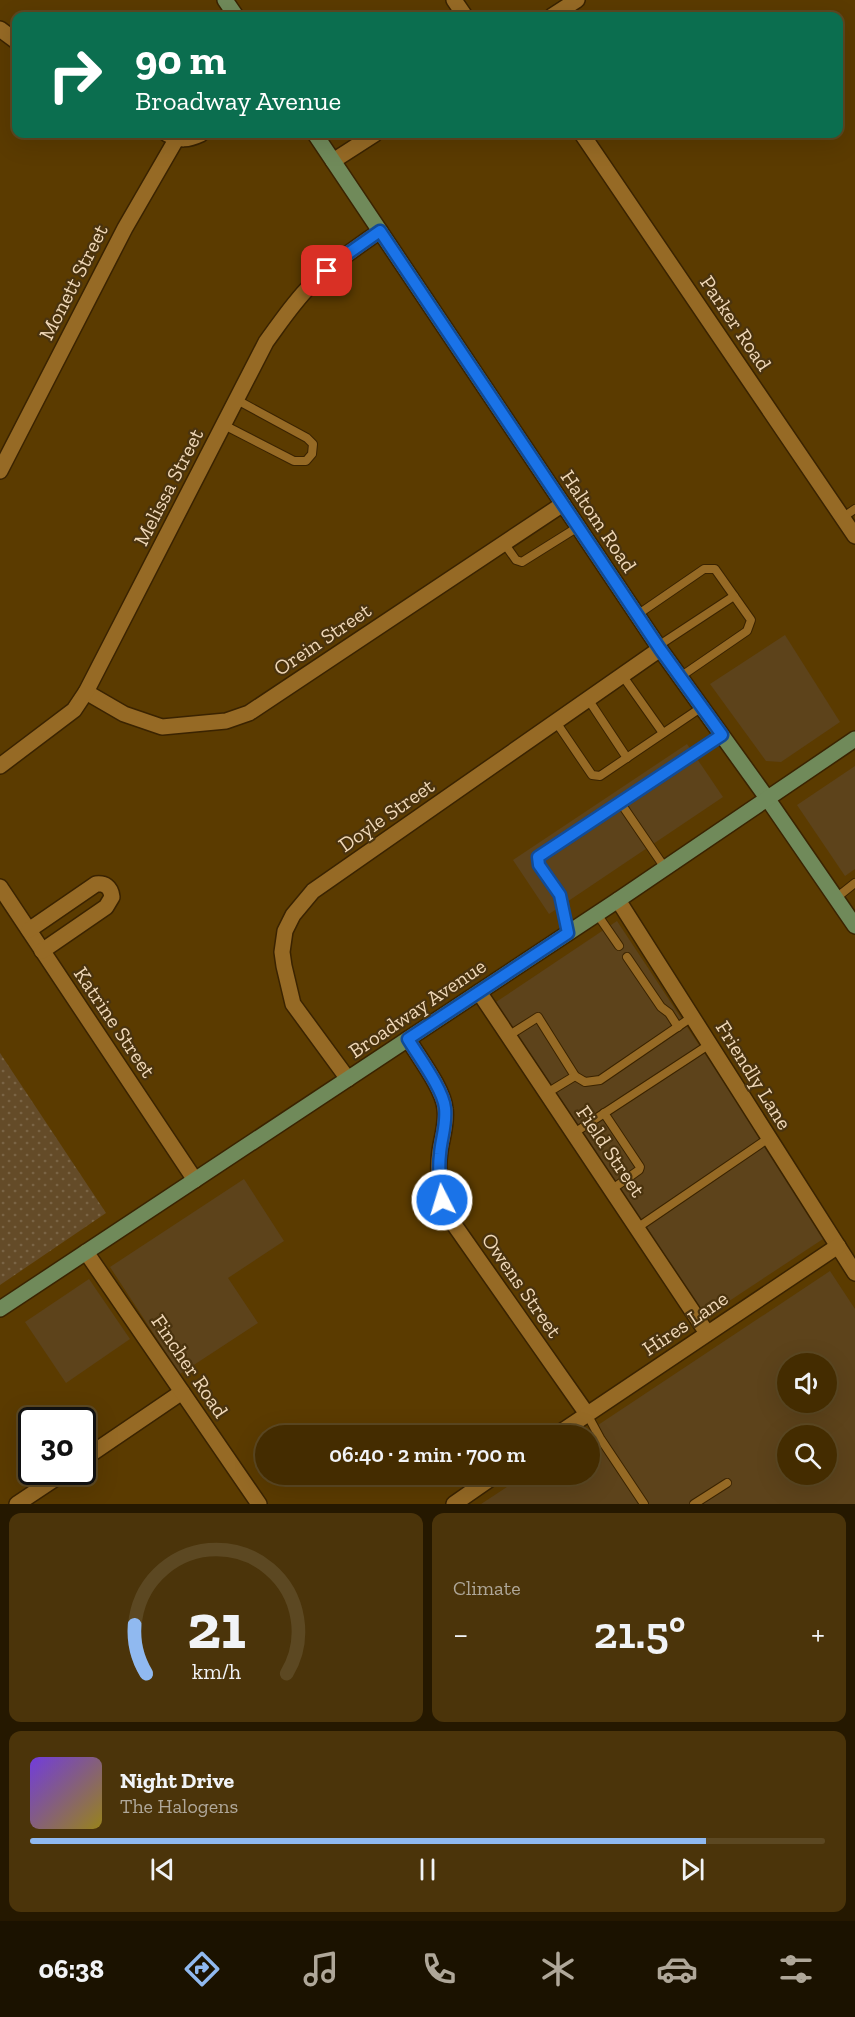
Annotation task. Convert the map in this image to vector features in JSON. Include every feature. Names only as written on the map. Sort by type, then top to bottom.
[{"type":"main road","name":"Haltom Road","points":[[318,138],[637,615],[855,927]]},
{"type":"main road","name":"Broadway Avenue","points":[[0,1309],[597,914],[855,740]]},
{"type":"street","points":[[558,12],[577,0]]},
{"type":"street","name":"Monett Street","points":[[0,471],[171,138]]},
{"type":"street","points":[[333,161],[369,138]]},
{"type":"street","name":"Parker Road","points":[[585,138],[849,513],[855,536]]},
{"type":"street","name":"Melissa Street","points":[[0,766],[74,710],[86,692],[266,342],[311,285],[343,257],[380,231]]},
{"type":"street","name":"Orein Street","points":[[86,692],[124,714],[162,727],[197,725],[249,713],[563,504]]},
{"type":"street","name":"Doyle Street","points":[[348,1079],[293,1004],[282,952],[285,931],[293,915],[313,891],[556,722],[659,647]]},
{"type":"street","points":[[29,930],[96,884],[103,884],[110,889],[111,900],[106,907],[42,951]]},
{"type":"street","name":"Katrine Street","points":[[0,887],[195,1180]]},
{"type":"street","name":"Friendly Lane","points":[[618,900],[855,1273]]},
{"type":"street","name":"Field Street","points":[[479,992],[708,1333]]},
{"type":"street","name":"Owens Street","points":[[408,1039],[441,1093],[446,1107],[440,1154],[442,1200],[453,1223],[587,1414]]},
{"type":"street","name":"Hires Lane","points":[[571,1425],[838,1246]]},
{"type":"street","name":"Fincher Road","points":[[86,1252],[259,1504]]},
{"type":"street","points":[[96,1450],[182,1392]]},
{"type":"street","points":[[16,1504],[45,1485]]},
{"type":"street","points":[[453,1504],[481,1485]]},
{"type":"lane","points":[[224,425],[294,461],[306,461],[312,454],[313,444],[307,438],[237,400]]},
{"type":"lane","points":[[504,543],[516,560],[522,562],[578,527]]},
{"type":"lane","points":[[637,615],[704,568],[715,569],[751,620],[747,631],[680,677]]},
{"type":"lane","points":[[659,647],[734,596]]},
{"type":"lane","points":[[622,675],[663,734]]},
{"type":"lane","points":[[588,699],[627,758]]},
{"type":"lane","points":[[556,722],[592,775],[600,776],[702,707]]},
{"type":"lane","points":[[568,933],[560,895],[539,865],[538,857],[722,735]]},
{"type":"lane","points":[[620,802],[665,868]]},
{"type":"lane","points":[[836,898],[855,883]]},
{"type":"lane","points":[[597,914],[619,946]]},
{"type":"lane","points":[[627,957],[661,1007],[669,1013],[678,1027]]},
{"type":"lane","points":[[508,1036],[538,1017],[575,1076],[585,1082],[600,1080],[692,1017]]},
{"type":"lane","points":[[574,1133],[710,1044]]},
{"type":"lane","points":[[547,1093],[575,1076]]},
{"type":"lane","points":[[604,1113],[640,1167],[611,1190]]},
{"type":"lane","points":[[637,1228],[769,1138]]},
{"type":"lane","points":[[587,1414],[600,1438],[644,1504]]},
{"type":"lane","points":[[694,1504],[727,1483]]},
{"type":"shaded area","points":[[785,635],[840,722],[781,762],[766,761],[710,684]]},
{"type":"shaded area","points":[[687,744],[723,797],[549,914],[513,860]]},
{"type":"shaded area","points":[[855,766],[855,869],[845,876],[797,805]]},
{"type":"shaded area","points":[[617,921],[826,1237],[705,1317],[496,1002]]},
{"type":"shaded area","points":[[0,1053],[106,1213],[0,1285]]},
{"type":"shaded area","points":[[244,1179],[284,1241],[228,1278],[258,1323],[180,1374],[110,1267]]},
{"type":"shaded area","points":[[830,1271],[855,1309],[855,1504],[481,1504],[510,1485],[600,1485],[600,1425],[598,1425]]},
{"type":"shaded area","points":[[89,1279],[130,1339],[66,1383],[25,1322]]},
{"type":"route","points":[[327,271],[380,231],[660,649],[722,735],[538,857],[539,865],[560,895],[568,933],[408,1039],[441,1093],[446,1107],[440,1154],[442,1200]]}]
